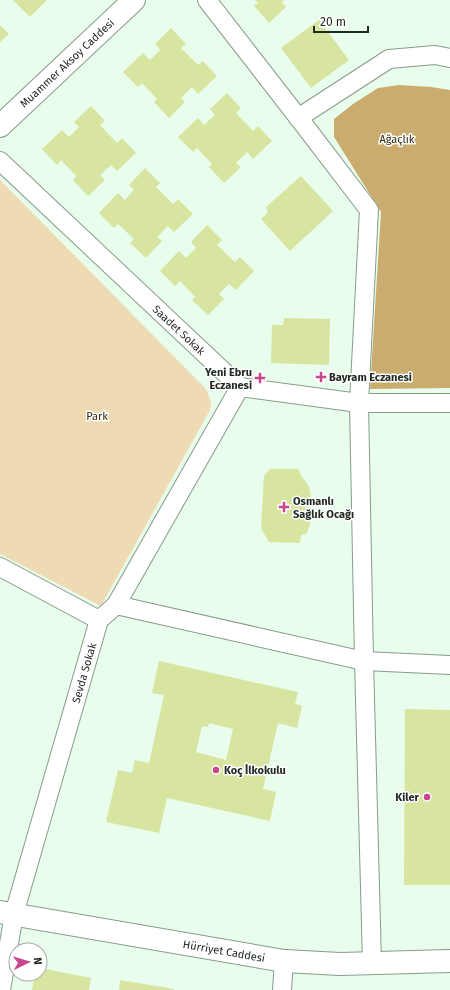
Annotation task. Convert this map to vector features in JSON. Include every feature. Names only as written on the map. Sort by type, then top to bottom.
[{"type":"main road","name":"Muammer Aksoy Caddesi","points":[[0,126],[134,0]]},
{"type":"main road","name":"Hürriyet Caddesi","points":[[7,913],[284,961],[340,964],[450,961]]},
{"type":"street","points":[[207,0],[369,210],[359,403],[372,963]]},
{"type":"street","points":[[298,118],[389,59],[435,55],[450,58]]},
{"type":"street","name":"Saadet Sokak","points":[[0,161],[240,387]]},
{"type":"street","points":[[0,567],[99,620],[116,605],[240,387],[359,403],[450,403]]},
{"type":"street","points":[[116,605],[364,661],[450,665]]},
{"type":"street","name":"Sevda Sokak","points":[[1,990],[7,913],[99,620]]},
{"type":"street","points":[[282,990],[284,961]]},
{"type":"green space","name":"Ağaçlık","points":[[399,85],[450,90],[450,388],[370,389],[381,212],[334,137],[334,119],[353,104],[378,88]]},
{"type":"green space","name":"Park","points":[[0,180],[206,389],[211,402],[210,410],[101,606],[0,554]]},
{"type":"building","points":[[13,0],[47,0],[30,17]]},
{"type":"building","points":[[255,0],[284,0],[282,2],[286,7],[269,23],[254,6],[258,3]]},
{"type":"building","points":[[319,20],[349,60],[311,88],[281,48]]},
{"type":"building","points":[[0,25],[9,34],[0,42]]},
{"type":"building","points":[[171,28],[186,44],[181,48],[198,65],[203,61],[217,76],[198,94],[192,87],[181,98],[185,102],[169,118],[154,102],[157,99],[142,83],[138,87],[123,72],[143,53],[150,60],[160,50],[155,44]]},
{"type":"building","points":[[227,93],[241,108],[236,113],[253,131],[258,126],[272,141],[253,159],[247,152],[236,163],[241,167],[224,183],[209,167],[212,164],[197,148],[193,152],[178,137],[198,118],[204,125],[215,115],[210,109]]},
{"type":"building","points":[[91,106],[105,121],[100,125],[117,143],[122,138],[136,153],[117,171],[111,165],[100,175],[105,180],[88,196],[73,180],[76,176],[61,160],[57,165],[42,149],[62,130],[69,137],[79,127],[74,122]]},
{"type":"building","points":[[145,168],[160,183],[156,187],[173,204],[178,199],[193,214],[174,232],[168,226],[157,237],[162,241],[146,258],[130,243],[134,239],[118,224],[114,228],[99,213],[118,193],[125,200],[134,190],[129,185]]},
{"type":"building","points":[[301,176],[333,211],[290,251],[261,219],[268,212],[266,207]]},
{"type":"building","points":[[207,225],[222,240],[217,245],[235,262],[240,257],[254,271],[236,290],[229,284],[219,294],[224,299],[208,315],[192,300],[195,297],[180,281],[175,286],[160,271],[179,251],[186,258],[196,248],[191,242]]},
{"type":"building","points":[[284,318],[330,319],[329,365],[271,363],[272,325],[283,325]]},
{"type":"building","name":"Osmanlı Sağlık Ocağı","points":[[270,469],[298,469],[309,486],[311,497],[305,499],[305,516],[310,519],[310,525],[306,534],[301,535],[300,543],[269,542],[261,528],[264,476]]},
{"type":"building","points":[[159,661],[298,692],[295,704],[302,706],[297,728],[278,723],[263,789],[276,792],[270,821],[167,798],[159,833],[106,822],[118,770],[132,773],[135,760],[149,763],[164,695],[152,693]],"holes":[[[209,723],[233,729],[226,760],[196,752],[202,726],[208,727]]]},
{"type":"building","name":"Kiler","points":[[405,709],[450,710],[450,885],[404,885]]},
{"type":"building","points":[[48,970],[91,978],[89,990],[32,990],[34,982],[48,982]]},
{"type":"building","points":[[120,980],[174,989],[174,990],[119,990]]},
{"type":"place","name":"Bayram Eczanesi","points":[[321,377]]},
{"type":"place","name":"Yeni Ebru Eczanesi","points":[[260,378]]},
{"type":"place","name":"Osmanlı Sağlık Ocağı","points":[[284,507]]},
{"type":"place","name":"Koç İlkokulu","points":[[216,770]]},
{"type":"place","name":"Kiler","points":[[427,797]]}]
